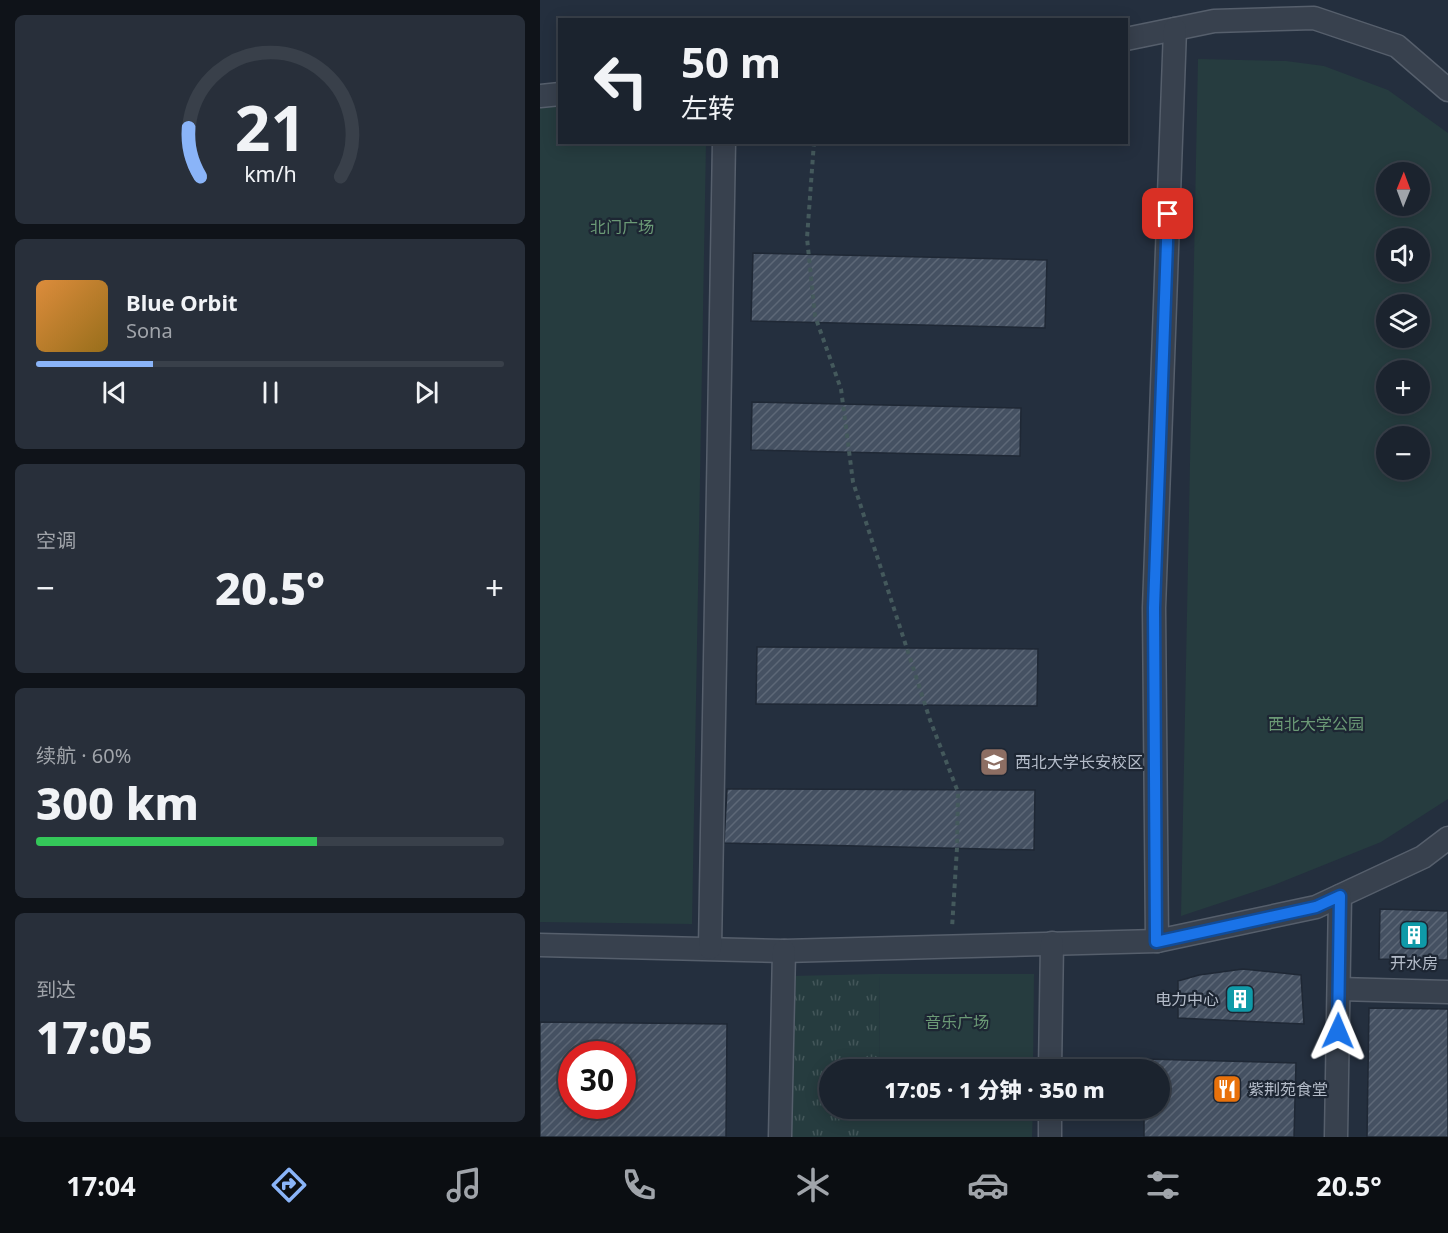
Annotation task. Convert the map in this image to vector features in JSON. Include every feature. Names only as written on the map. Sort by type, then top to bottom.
[{"type":"street","points":[[1128,39],[1214,21],[1314,18],[1397,46],[1448,90]]},
{"type":"street","points":[[1156,942],[1154,608],[1175,29]]},
{"type":"street","points":[[540,96],[558,94]]},
{"type":"street","points":[[710,948],[724,144]]},
{"type":"street","points":[[540,945],[784,951],[1156,942],[1316,907],[1423,856],[1448,838]]},
{"type":"street","points":[[1336,1137],[1340,896]]},
{"type":"street","points":[[1050,1059],[1052,943]]},
{"type":"street","points":[[780,1137],[784,951]]},
{"type":"street","points":[[1339,989],[1448,992]]},
{"type":"street","points":[[1050,1119],[1050,1137]]},
{"type":"path","points":[[814,144],[807,238],[815,316],[841,389],[853,482],[930,720],[957,792],[957,848],[951,946]]},
{"type":"green space","name":"西北大学公园","points":[[1198,59],[1286,61],[1324,66],[1388,90],[1448,133],[1448,799],[1381,842],[1274,885],[1181,916]]},
{"type":"green space","name":"北门广场","points":[[540,101],[558,101],[558,144],[706,144],[692,924],[540,922]]},
{"type":"green space","points":[[880,974],[879,1059],[819,1059],[819,1119],[879,1119],[879,1137],[791,1137],[793,976]]},
{"type":"green space","name":"音乐广场","points":[[880,974],[1034,974],[1033,1059],[879,1059]]},
{"type":"green space","points":[[879,1119],[1033,1119],[1032,1137],[879,1137]]},
{"type":"building","points":[[753,253],[1047,260],[1045,328],[751,321]]},
{"type":"building","points":[[752,402],[1021,408],[1020,456],[751,450]]},
{"type":"building","points":[[757,647],[1038,649],[1037,706],[756,704]]},
{"type":"building","points":[[727,789],[1035,790],[1034,850],[724,843]]},
{"type":"building","name":"开水房","points":[[1380,909],[1448,911],[1448,960],[1379,959]]},
{"type":"building","name":"电力中心","points":[[1243,969],[1301,975],[1304,1024],[1178,1018],[1178,981],[1199,975]]},
{"type":"building","points":[[1369,1008],[1448,1009],[1448,1137],[1367,1137]]},
{"type":"building","points":[[540,1022],[727,1024],[726,1137],[540,1137]]},
{"type":"building","name":"紫荆苑食堂","points":[[1170,1060],[1296,1063],[1294,1137],[1144,1137],[1144,1119],[1170,1119]]},
{"type":"place","name":"西北大学长安校区","points":[[994,762]]},
{"type":"place","name":"开水房","points":[[1414,935]]},
{"type":"place","name":"电力中心","points":[[1240,999]]},
{"type":"place","name":"紫荆苑食堂","points":[[1227,1089]]},
{"type":"route","points":[[1168,214],[1154,608],[1156,942],[1316,907],[1340,896],[1338,1031]]}]
